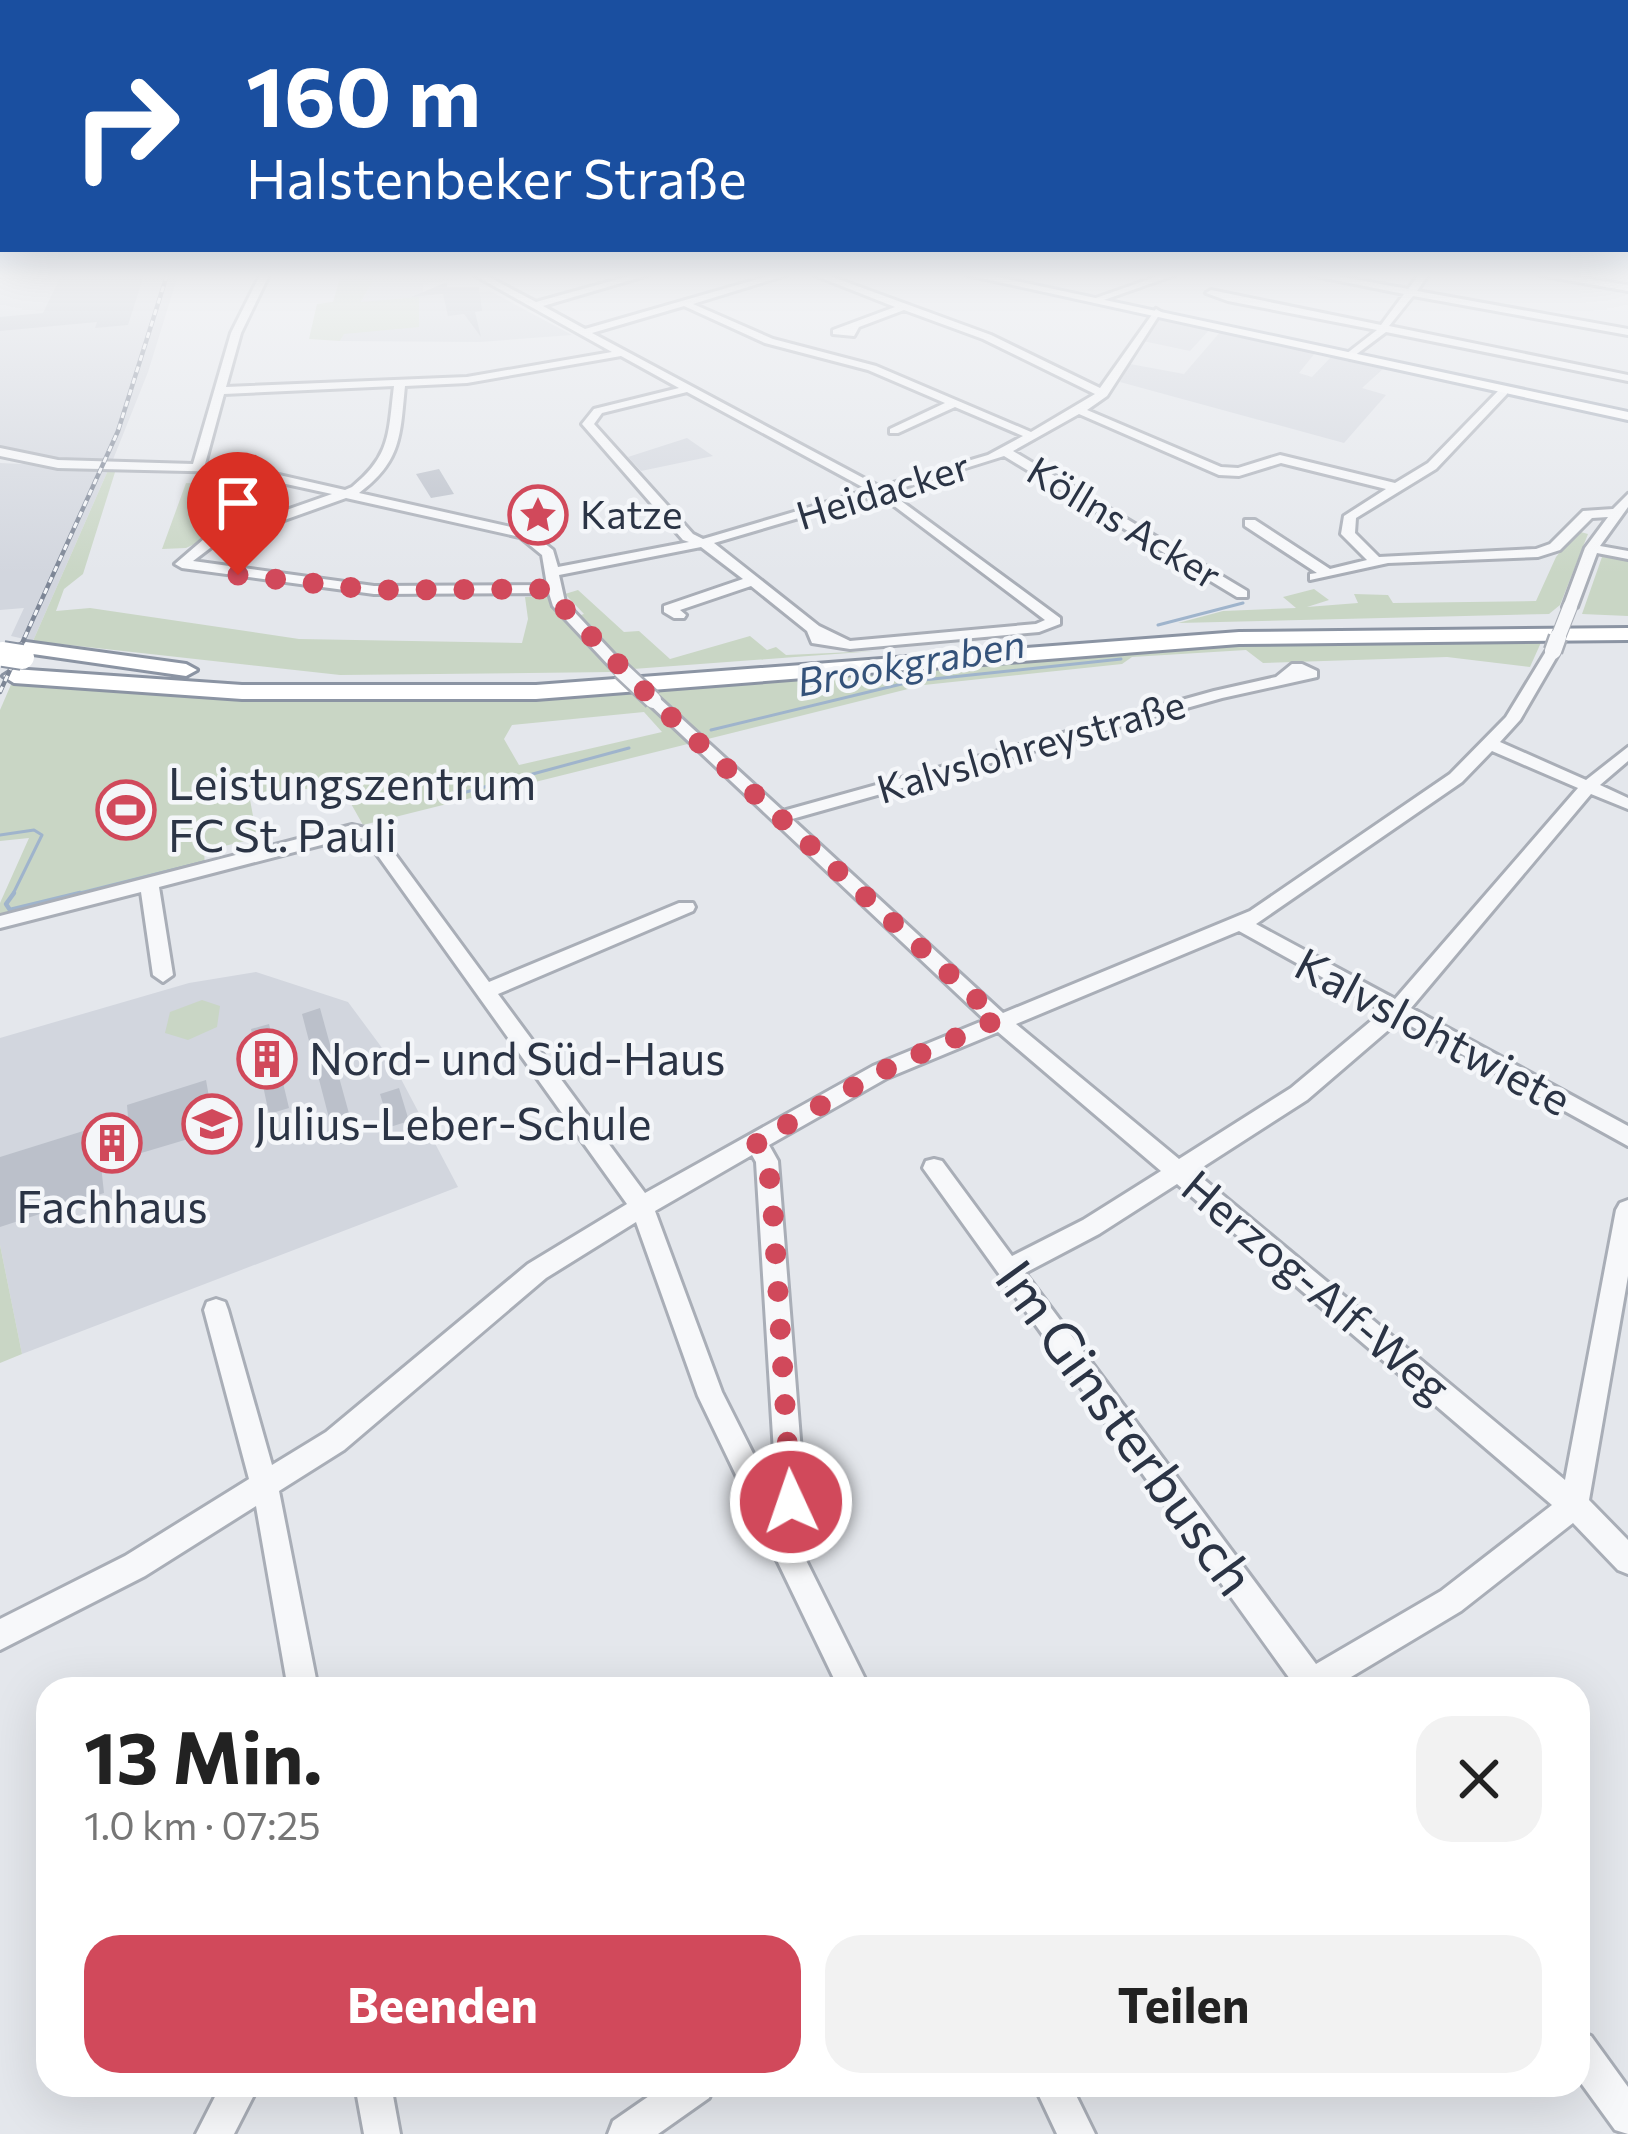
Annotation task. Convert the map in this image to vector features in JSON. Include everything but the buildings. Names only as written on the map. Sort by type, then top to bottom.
[{"type":"highway","points":[[8,657],[222,674],[515,683],[1242,630],[1628,630]]},
{"type":"highway","points":[[8,657],[82,682],[486,693],[661,685],[1271,637],[1628,630]]},
{"type":"highway","points":[[8,657],[145,676],[344,691]]},
{"type":"main road","points":[[1429,375],[1628,416]]},
{"type":"street","points":[[199,465],[225,375]]},
{"type":"street","points":[[220,391],[507,375]]},
{"type":"street","points":[[665,375],[690,388],[883,494],[987,566],[1052,616],[1054,624],[862,644],[832,640],[832,634],[814,629],[688,537],[587,424],[604,410],[690,388]]},
{"type":"street","points":[[887,375],[1034,437]]},
{"type":"street","points":[[1063,375],[1103,394]]},
{"type":"street","name":"Heidacker","points":[[341,496],[209,542],[182,564],[374,590],[553,580],[883,494],[1005,452],[1083,412],[1116,375]]},
{"type":"street","points":[[341,496],[374,478],[391,460],[400,383]]},
{"type":"street","points":[[1376,561],[1348,534],[1347,522],[1432,466],[1503,392]]},
{"type":"street","points":[[914,424],[953,404]]},
{"type":"street","points":[[1083,412],[1220,471],[1285,460],[1399,488]]},
{"type":"street","name":"Herzog-Alf-Weg","points":[[0,452],[58,464],[199,465],[266,475],[341,496],[524,534],[545,548],[558,602],[653,700],[998,1019],[1574,1505],[1628,1560]]},
{"type":"street","name":"Köllns Acker","points":[[1005,452],[1242,594]]},
{"type":"street","points":[[0,1635],[135,1566],[265,1486],[369,1416],[537,1271],[643,1207],[880,1072],[998,1019],[1240,923],[1384,832],[1490,744],[1521,708],[1553,651],[1592,550],[1628,498]]},
{"type":"street","points":[[1250,523],[1322,575],[1376,561],[1538,553],[1555,547],[1588,514],[1615,513]]},
{"type":"street","points":[[1592,550],[1628,555]]},
{"type":"street","points":[[679,616],[669,609],[752,581]]},
{"type":"street","name":"Kalvslohreystraße","points":[[780,817],[1283,678]]},
{"type":"street","points":[[1490,744],[1628,804]]},
{"type":"street","points":[[1009,1269],[1180,1172],[1299,1094],[1396,1012],[1588,787],[1628,752]]},
{"type":"street","points":[[0,922],[364,831],[643,1207],[688,1345],[849,1677]]},
{"type":"street","points":[[148,884],[163,975]]},
{"type":"street","points":[[486,992],[686,907]]},
{"type":"street","name":"Kalvslohtwiete","points":[[1240,923],[1628,1137]]},
{"type":"street","points":[[756,1142],[767,1161],[780,1301],[791,1502],[779,1537]]},
{"type":"street","name":"Im Ginsterbusch","points":[[934,1168],[1302,1677]]},
{"type":"street","points":[[1326,1677],[1451,1601],[1574,1505],[1628,1210]]},
{"type":"street","points":[[216,1310],[265,1486],[301,1677]]},
{"type":"street","points":[[1590,2065],[1628,2117]]},
{"type":"street","points":[[214,2134],[234,2097]]},
{"type":"street","points":[[376,2097],[382,2134]]},
{"type":"street","points":[[626,2134],[678,2097]]},
{"type":"street","points":[[1058,2097],[1077,2134]]},
{"type":"shaded area","points":[[0,375],[147,375],[112,462],[25,457],[0,445]]},
{"type":"shaded area","points":[[1124,375],[1377,375],[1362,388],[1386,395],[1344,443],[1120,382]]},
{"type":"shaded area","points":[[687,438],[713,456],[641,471],[628,457]]},
{"type":"shaded area","points":[[0,463],[109,468],[33,641],[11,636],[24,608],[0,610]]},
{"type":"shaded area","name":"Julius-Leber-Schule","points":[[256,972],[348,1002],[391,1060],[458,1187],[22,1354],[0,1245],[0,1038],[189,983]]},
{"type":"green space","points":[[109,468],[116,469],[83,574],[64,589],[56,611],[90,608],[299,639],[522,643],[528,619],[525,597],[548,596],[550,605],[612,672],[340,675],[33,641]]},
{"type":"green space","points":[[186,483],[270,488],[226,513],[240,518],[231,520],[236,525],[186,548],[162,549]]},
{"type":"green space","points":[[1577,531],[1588,534],[1560,605],[1549,614],[1178,623],[1223,611],[1296,608],[1283,597],[1314,589],[1329,600],[1307,607],[1358,603],[1354,594],[1388,595],[1393,603],[1536,601],[1556,557]]},
{"type":"green space","points":[[1602,557],[1628,559],[1628,616],[1582,614]]},
{"type":"green space","points":[[578,590],[624,632],[639,631],[670,659],[750,636],[767,650],[776,647],[786,655],[875,651],[633,669],[578,616],[584,614],[565,594]]},
{"type":"green space","points":[[1543,638],[1530,667],[1447,657],[1263,663],[1246,650],[1132,657],[1122,664],[924,685],[363,825],[341,786],[249,794],[257,838],[204,851],[205,866],[0,919],[0,903],[29,838],[0,841],[0,710],[13,680],[368,699],[635,693],[663,713],[668,705],[654,692],[1177,647]],"holes":[[[644,712],[662,732],[519,765],[504,739],[512,725]]]},
{"type":"green space","points":[[202,1000],[220,1006],[217,1027],[188,1040],[165,1033],[170,1012]]},
{"type":"green space","points":[[0,1245],[22,1354],[0,1363]]},
{"type":"waterway","name":"Brookgraben","points":[[1158,625],[1243,603]]},
{"type":"waterway","name":"Brookgraben","points":[[711,730],[914,681],[1121,659]]},
{"type":"waterway","name":"Brookgraben","points":[[440,799],[629,748]]},
{"type":"waterway","name":"Brookgraben","points":[[0,835],[34,830],[42,835],[12,895]]},
{"type":"waterway","name":"Brookgraben","points":[[80,893],[204,862]]},
{"type":"waterway","name":"Brookgraben","points":[[12,895],[6,904],[10,910],[80,893]]},
{"type":"waterway","name":"Brookgraben","points":[[68,896],[80,893]]},
{"type":"railway","points":[[0,692],[118,431],[136,375]]},
{"type":"place","name":"Katze","points":[[538,515]]},
{"type":"place","name":"Leistungszentrum FC St. Pauli","points":[[126,810]]},
{"type":"place","name":"Nord- und Süd-Haus","points":[[267,1059]]},
{"type":"place","name":"Julius-Leber-Schule","points":[[212,1124]]},
{"type":"place","name":"Fachhaus","points":[[112,1143]]},
{"type":"route","points":[[238,575],[374,590],[553,589],[558,602],[621,670],[998,1019],[880,1072],[756,1142],[765,1154],[772,1195],[791,1502]]}]
